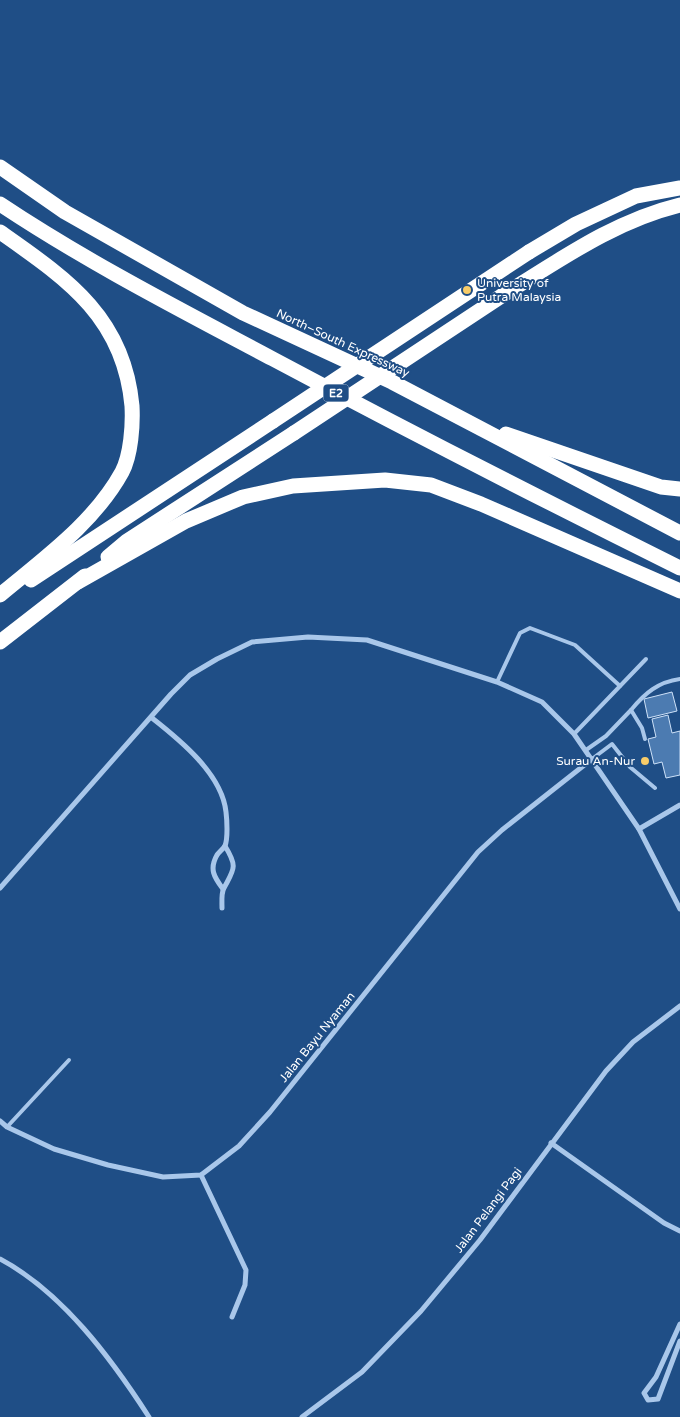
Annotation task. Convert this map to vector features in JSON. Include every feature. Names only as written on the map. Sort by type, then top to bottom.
[{"type":"highway","name":"North–South Expressway","points":[[0,167],[66,212],[243,313],[392,382],[680,534]]},
{"type":"highway","points":[[0,600],[529,252],[576,224],[636,196],[680,188]]},
{"type":"highway","name":"E2","points":[[0,204],[54,240],[243,343],[460,459],[680,568]]},
{"type":"highway","points":[[0,642],[78,582],[127,541],[294,434],[503,295],[601,234],[626,222],[680,205]]},
{"type":"highway","points":[[0,232],[70,284],[88,300],[110,330],[130,386],[134,426],[122,471],[91,515],[0,595]]},
{"type":"highway","points":[[480,428],[516,437],[661,487],[680,490]]},
{"type":"highway","points":[[78,582],[186,520],[243,497],[293,486],[385,480],[431,485],[481,504],[680,591]]},
{"type":"street","points":[[0,888],[152,718],[171,694],[190,675],[252,642],[308,637],[367,640],[497,682],[542,702],[574,734],[639,829],[680,909]]},
{"type":"street","points":[[152,718],[182,742],[211,775],[224,803],[226,812],[225,846],[232,860],[233,869],[232,877],[223,889],[222,908]]},
{"type":"street","name":"Jalan Bayu Nyaman","points":[[202,1175],[239,1146],[270,1112],[478,852],[502,830],[592,759]]},
{"type":"street","points":[[639,829],[680,805]]},
{"type":"street","points":[[223,889],[212,871],[213,862],[225,846]]},
{"type":"street","name":"Jalan Pelangi Pagi","points":[[302,1417],[362,1372],[421,1311],[480,1240],[606,1071],[633,1042],[680,1006]]},
{"type":"street","points":[[0,1121],[7,1127],[54,1149],[108,1166],[163,1177],[202,1175],[246,1270],[245,1285],[232,1318]]},
{"type":"street","points":[[551,1143],[664,1223],[680,1231]]},
{"type":"street","points":[[0,1259],[24,1272],[79,1322],[149,1417]]},
{"type":"street","points":[[680,1324],[656,1377],[646,1387],[644,1393],[648,1400],[658,1399],[661,1394],[664,1380],[680,1342]]},
{"type":"lane","points":[[497,682],[520,634],[530,628],[575,645],[620,686]]},
{"type":"lane","points":[[574,734],[646,659]]},
{"type":"lane","points":[[586,750],[606,736],[644,695],[655,686],[680,679]]},
{"type":"lane","points":[[631,710],[642,728],[645,739]]},
{"type":"lane","points":[[606,736],[630,767],[655,788]]},
{"type":"lane","points":[[592,759],[612,744]]},
{"type":"lane","points":[[7,1127],[69,1060]]},
{"type":"building","points":[[672,692],[677,711],[648,718],[644,699]]},
{"type":"building","points":[[668,715],[672,733],[680,731],[680,775],[666,778],[662,762],[654,764],[648,739],[656,737],[652,719]]},
{"type":"place","name":"University of Putra Malaysia","points":[[467,290]]},
{"type":"place","name":"Surau An-Nur","points":[[645,761]]}]
